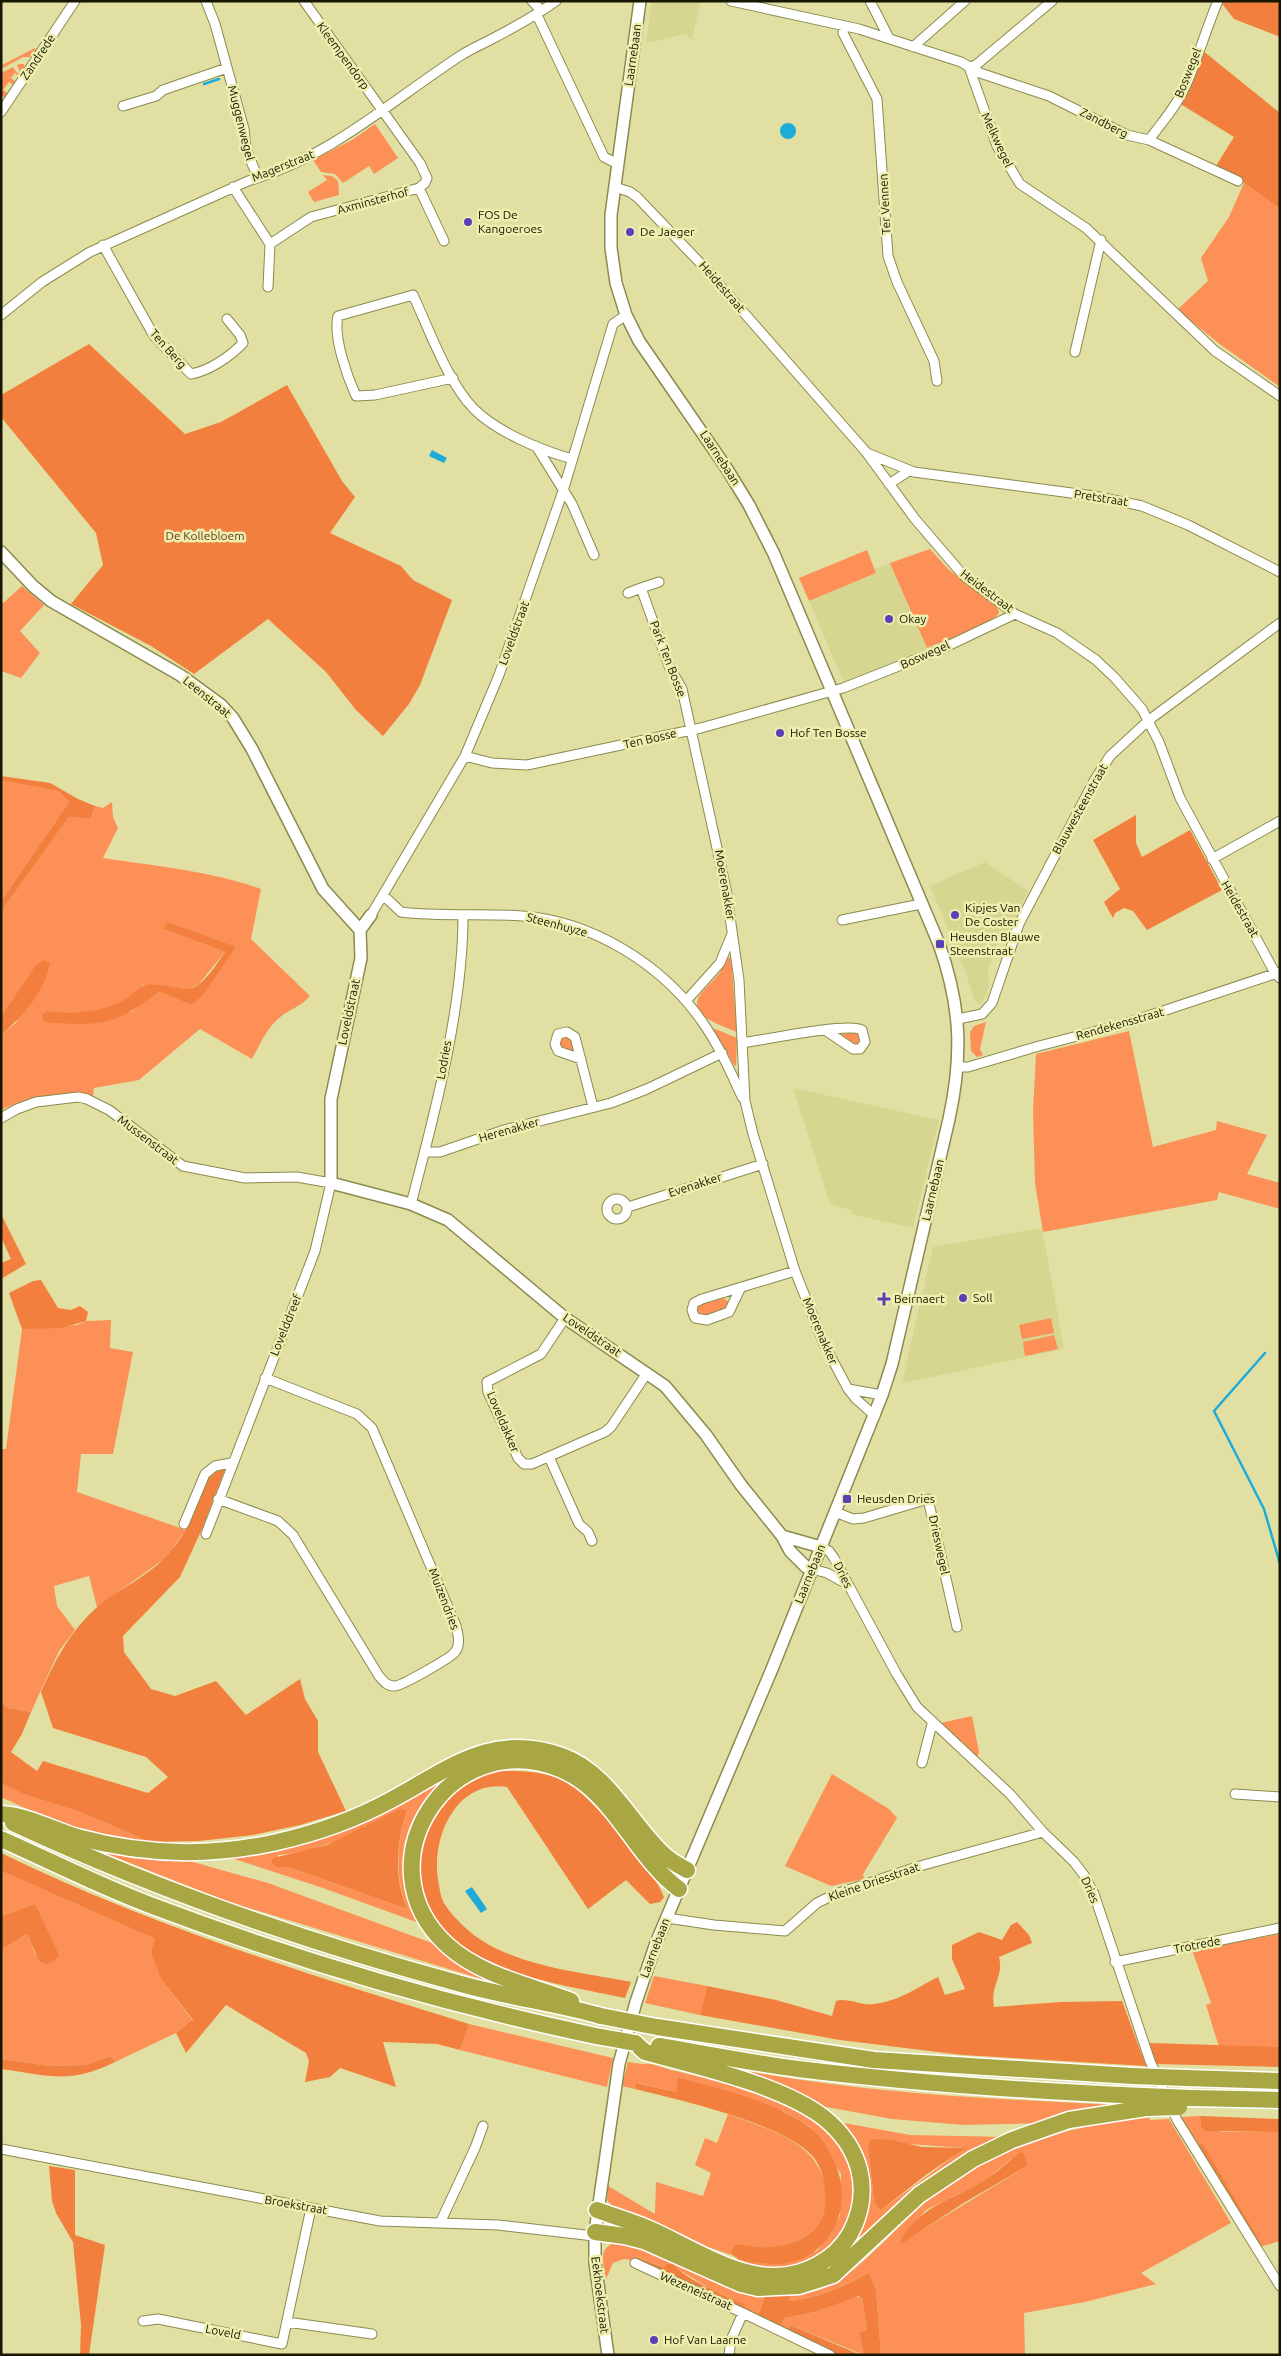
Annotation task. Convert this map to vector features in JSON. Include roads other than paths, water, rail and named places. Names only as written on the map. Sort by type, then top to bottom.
[{"type":"highway","points":[[1,1816],[20,1815],[75,1836],[138,1850],[196,1853],[243,1849],[307,1834],[339,1824],[392,1800],[448,1766],[468,1757],[493,1750],[538,1750],[561,1756],[591,1773],[607,1788],[663,1855],[687,1870]]},
{"type":"highway","points":[[594,2014],[579,2004],[477,1966],[448,1946],[428,1924],[414,1891],[412,1864],[418,1830],[436,1799],[465,1774],[490,1764],[515,1761],[548,1765],[562,1770],[587,1786],[606,1806],[653,1864],[679,1890]]},
{"type":"highway","points":[[1,1816],[107,1866],[244,1919],[460,1984],[516,1998],[657,2027],[874,2060],[1133,2076],[1280,2081]]},
{"type":"highway","points":[[1,1839],[148,1904],[228,1933],[426,1994],[515,2019],[596,2036],[797,2068],[896,2080],[1044,2091],[1144,2102],[1191,2102],[1227,2099],[1280,2100]]},
{"type":"highway","points":[[597,2210],[620,2216],[745,2272],[773,2276],[801,2272],[818,2265],[834,2254],[846,2240],[862,2206],[861,2177],[852,2149],[823,2117],[771,2090],[645,2052],[635,2043]]},
{"type":"highway","points":[[595,2234],[624,2236],[644,2241],[741,2284],[758,2288],[799,2286],[833,2274],[919,2194],[973,2159],[1019,2137],[1070,2120],[1144,2102]]},
{"type":"street","name":"Zandrede","points":[[1,112],[75,1]]},
{"type":"street","name":"Muggenwegel","points":[[206,1],[244,129],[246,149],[258,178]]},
{"type":"street","name":"Kleempendorp","points":[[304,1],[383,111]]},
{"type":"street","points":[[532,1],[539,12],[601,152],[608,160],[618,164]]},
{"type":"street","name":"Magerstraat","points":[[1,315],[42,282],[103,245],[233,187],[327,148],[383,111],[461,55],[556,1]]},
{"type":"street","name":"Laarnebaan","points":[[595,2234],[597,2210],[623,2046],[646,1971],[875,1416],[892,1364],[949,1119],[958,1067],[961,1018],[948,971],[922,904],[774,554],[756,516],[716,451],[646,352],[626,315],[616,283],[612,256],[611,215],[640,1]]},
{"type":"street","points":[[731,1],[889,38],[961,62],[970,67],[976,65],[1052,1]]},
{"type":"street","points":[[870,1],[889,38]]},
{"type":"street","points":[[913,47],[965,1]]},
{"type":"street","name":"Boswegel","points":[[1148,140],[1170,113],[1186,85],[1203,34],[1218,1]]},
{"type":"street","name":"Ter Vennen","points":[[844,27],[843,33],[877,99],[888,256],[897,282],[934,360],[937,380]]},
{"type":"street","name":"Zandberg","points":[[970,67],[980,73],[1049,96],[1134,138],[1148,140],[1238,181]]},
{"type":"street","name":"Melkwegel","points":[[970,67],[994,138],[1015,178],[1029,191],[1101,240],[1215,351],[1280,396]]},
{"type":"street","name":"Muggenwegel","points":[[124,106],[156,96],[163,90],[227,68]]},
{"type":"street","name":"Axminsterhof","points":[[270,244],[312,217],[419,188],[425,183],[427,178],[420,164],[383,111]]},
{"type":"street","points":[[233,187],[270,244],[268,287]]},
{"type":"street","name":"Heidestraat","points":[[615,187],[630,192],[637,197],[676,237],[866,452],[915,519],[957,569],[1015,614],[1057,633],[1102,665],[1137,703],[1159,742],[1180,798],[1212,859],[1279,974]]},
{"type":"street","points":[[419,188],[444,241]]},
{"type":"street","points":[[1075,352],[1101,240]]},
{"type":"street","name":"Ten Berg","points":[[103,245],[154,336],[191,374],[200,372],[236,350],[243,343],[240,335],[227,320]]},
{"type":"street","points":[[453,378],[376,395],[356,396],[350,383],[337,333],[338,316],[413,295],[453,378],[473,408],[486,419],[536,446],[573,460]]},
{"type":"street","name":"Loveldstraat","points":[[626,315],[613,324],[564,491],[517,626],[465,756],[383,895],[360,930],[361,958],[331,1099],[331,1183],[411,1204],[448,1220],[566,1318],[665,1386],[681,1402],[741,1485],[782,1536],[790,1550],[806,1567],[812,1569]]},
{"type":"street","points":[[536,446],[572,504],[594,555]]},
{"type":"street","name":"Pretstraat","points":[[866,452],[909,470],[1094,496],[1142,506],[1188,525],[1280,572]]},
{"type":"street","points":[[890,484],[909,470]]},
{"type":"street","name":"Leenstraat","points":[[1,552],[33,586],[51,601],[180,675],[221,705],[233,718],[252,749],[323,889],[360,930]]},
{"type":"street","points":[[628,593],[659,582]]},
{"type":"street","name":"Park Ten Bosse","points":[[641,588],[669,666],[682,689],[691,730]]},
{"type":"street","name":"Boswegel","points":[[832,692],[937,651],[1015,614]]},
{"type":"street","name":"Blauwesteenstraat","points":[[961,1018],[982,1014],[988,1009],[1019,924],[1094,781],[1118,746],[1148,720],[1280,623]]},
{"type":"street","name":"Ten Bosse","points":[[465,756],[492,763],[528,765],[691,730],[832,692]]},
{"type":"street","name":"Moerenakker","points":[[691,730],[720,855],[733,932],[739,980],[745,1101],[795,1271],[824,1344],[848,1389],[875,1416]]},
{"type":"street","points":[[1212,859],[1280,821]]},
{"type":"street","name":"Steenhuyze","points":[[383,895],[401,912],[524,916],[585,932],[631,954],[657,973],[686,1001],[722,1053],[745,1101]]},
{"type":"street","points":[[842,920],[922,904]]},
{"type":"street","name":"Lodries","points":[[411,1204],[425,1152],[461,973],[463,915]]},
{"type":"street","points":[[686,1001],[720,963],[733,932]]},
{"type":"street","name":"Rendekensstraat","points":[[958,1067],[968,1067],[1124,1024],[1279,974]]},
{"type":"street","points":[[742,1043],[825,1030]]},
{"type":"street","name":"Herenakker","points":[[425,1152],[440,1152],[504,1130],[593,1107],[647,1089],[722,1053]]},
{"type":"street","points":[[581,1059],[593,1107]]},
{"type":"street","name":"Mussenstraat","points":[[1,1118],[17,1109],[36,1102],[78,1098],[87,1099],[109,1110],[175,1161],[192,1170],[245,1178],[297,1177],[331,1183]]},
{"type":"street","name":"Evenakker","points":[[628,1207],[763,1164]]},
{"type":"street","name":"Lovelddreef","points":[[206,1534],[231,1463],[315,1251],[331,1183]]},
{"type":"street","points":[[742,1287],[729,1312],[707,1320],[695,1318],[692,1310],[694,1303],[702,1298],[795,1271]]},
{"type":"street","name":"Loveldakker","points":[[566,1318],[541,1354],[488,1382],[488,1392],[518,1458],[524,1464],[532,1464],[604,1432],[611,1426],[647,1373]]},
{"type":"street","name":"Muizendries","points":[[218,1499],[278,1522],[293,1535],[379,1676],[387,1685],[397,1686],[456,1652],[459,1640],[456,1626],[372,1428],[357,1414],[265,1378]]},
{"type":"street","points":[[848,1389],[882,1394]]},
{"type":"street","points":[[549,1457],[579,1524],[588,1532],[592,1542]]},
{"type":"street","points":[[184,1524],[205,1474],[215,1466],[231,1463]]},
{"type":"street","name":"Drieswegel","points":[[835,1512],[854,1519],[864,1518],[928,1499],[957,1628]]},
{"type":"street","points":[[782,1536],[821,1547]]},
{"type":"street","name":"Dries","points":[[821,1547],[829,1551],[834,1558],[899,1680],[917,1707],[932,1724],[1003,1787],[1084,1875],[1094,1894],[1115,1962],[1150,2061],[1177,2120],[1280,2286]]},
{"type":"street","points":[[812,1569],[827,1573],[847,1584]]},
{"type":"street","points":[[922,1763],[932,1724]]},
{"type":"street","points":[[1235,1794],[1280,1797]]},
{"type":"street","points":[[1029,1836],[1034,1822]]},
{"type":"street","name":"Kleine Driesstraat","points":[[667,1918],[714,1925],[785,1931],[817,1903],[832,1895],[920,1866],[1043,1832]]},
{"type":"street","name":"Trotrede","points":[[1115,1962],[1280,1928]]},
{"type":"street","points":[[440,2224],[475,2148],[483,2126]]},
{"type":"street","name":"Broekstraat","points":[[1,2149],[387,2222],[498,2225],[595,2234]]},
{"type":"street","name":"Loveld","points":[[143,2321],[158,2319],[282,2344],[311,2208]]},
{"type":"street","name":"Eekhoekstraat","points":[[595,2234],[595,2263],[608,2355]]},
{"type":"street","name":"Wezeneistraat","points":[[635,2263],[743,2313],[730,2340],[729,2355]]},
{"type":"street","points":[[743,2313],[830,2355]]},
{"type":"street","points":[[287,2322],[372,2334]]},
{"type":"water","points":[[785,123],[791,123],[796,128],[794,137],[785,139],[780,134],[780,128]]},
{"type":"water","points":[[432,450],[447,458],[444,463],[429,456]]},
{"type":"water","points":[[472,1887],[487,1909],[481,1913],[465,1891]]},
{"type":"waterway","points":[[204,84],[219,79]]},
{"type":"waterway","points":[[1265,1353],[1214,1411],[1264,1509],[1280,1564]]},
{"type":"place","name":"FOS De Kangoeroes","points":[[468,222]]},
{"type":"place","name":"De Jaeger","points":[[630,232]]},
{"type":"place","name":"Okay","points":[[889,619]]},
{"type":"place","name":"Hof Ten Bosse","points":[[780,733]]},
{"type":"place","name":"Kipjes Van De Coster","points":[[955,915]]},
{"type":"place","name":"Heusden Blauwe Steenstraat","points":[[940,944]]},
{"type":"place","name":"Soll","points":[[963,1298]]},
{"type":"place","name":"Beirnaert","points":[[884,1299]]},
{"type":"place","name":"Heusden Dries","points":[[847,1499]]},
{"type":"place","name":"Hof Van Laarne","points":[[654,2340]]},
{"type":"park label","name":"De Kollebloem","points":[[205,536]]}]
